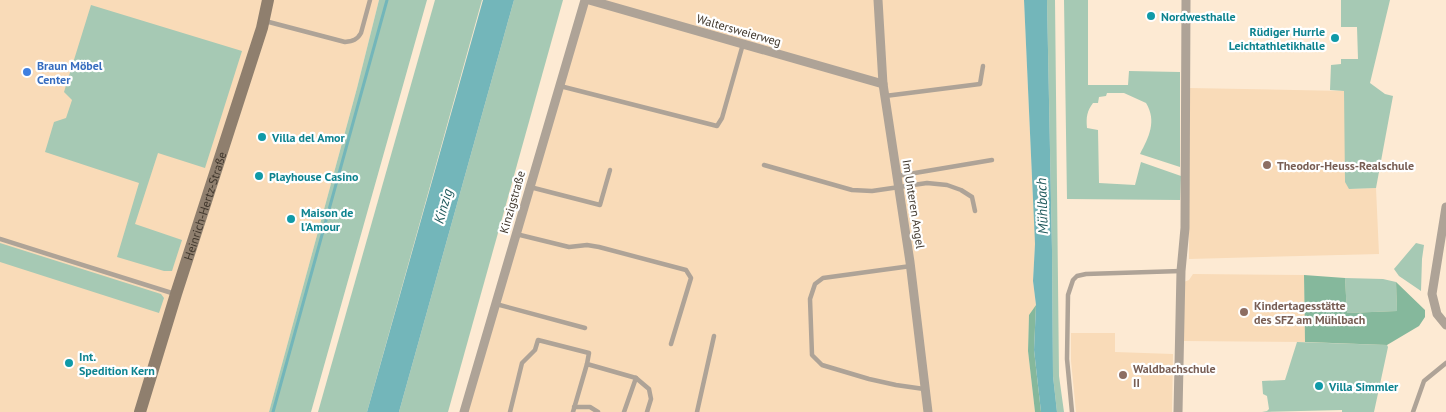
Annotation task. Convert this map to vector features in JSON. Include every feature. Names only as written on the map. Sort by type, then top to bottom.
[{"type":"street","name":"Heinrich-Hertz-Straße","points":[[140,412],[268,0]]},
{"type":"street","name":"Waltersweierweg","points":[[587,0],[883,84]]},
{"type":"street","name":"Kinzigstraße","points":[[464,412],[587,0]]},
{"type":"street","name":"Im Unteren Angel","points":[[878,0],[884,96],[911,266],[928,412]]},
{"type":"street","points":[[1178,412],[1181,271],[1185,228],[1186,0]]},
{"type":"street","points":[[1446,207],[1432,294],[1437,314],[1446,325]]},
{"type":"lane","points":[[263,21],[345,42],[353,41],[361,33],[370,0]]},
{"type":"lane","points":[[560,86],[717,126],[722,118],[743,44]]},
{"type":"lane","points":[[884,96],[980,84],[984,66]]},
{"type":"lane","points":[[897,176],[992,160]]},
{"type":"lane","points":[[764,165],[852,190],[872,191],[928,183],[947,185],[961,190],[972,197],[975,211]]},
{"type":"lane","points":[[530,187],[600,206],[610,170]]},
{"type":"lane","points":[[516,234],[569,247],[599,246],[686,270],[690,278],[671,344]]},
{"type":"lane","points":[[0,239],[176,294]]},
{"type":"lane","points":[[911,266],[823,278],[815,284],[810,299],[812,355],[822,365],[869,379],[924,389]]},
{"type":"lane","points":[[1072,412],[1067,359],[1068,295],[1073,280],[1077,276],[1086,274],[1181,271]]},
{"type":"lane","points":[[496,304],[585,328]]},
{"type":"lane","points":[[697,412],[714,336]]},
{"type":"lane","points":[[510,412],[522,363],[535,350],[538,340],[589,353],[574,410],[590,407],[598,412]]},
{"type":"lane","points":[[586,364],[636,378],[649,389],[651,399],[647,412]]},
{"type":"lane","points":[[1413,412],[1424,381],[1446,364]]},
{"type":"lane","points":[[624,412],[636,378]]},
{"type":"shaded area","points":[[0,0],[379,0],[269,412],[0,412]]},
{"type":"shaded area","points":[[581,0],[1024,0],[1035,244],[1033,281],[1036,305],[1029,315],[1028,351],[1035,412],[462,412]]},
{"type":"shaded area","name":"Theodor-Heuss-Realschule","points":[[1189,88],[1344,91],[1349,189],[1376,188],[1379,254],[1189,259]]},
{"type":"shaded area","name":"Kindertagesstätte des SFZ am Mühlbach","points":[[1193,274],[1304,275],[1305,342],[1184,341],[1184,282],[1189,280]]},
{"type":"shaded area","name":"Waldbachschule II","points":[[1071,333],[1115,333],[1115,352],[1173,354],[1172,412],[1076,412],[1071,361]]},
{"type":"green space","points":[[379,0],[427,0],[311,412],[269,412],[357,88]]},
{"type":"green space","points":[[435,0],[482,0],[367,412],[318,412]]},
{"type":"green space","points":[[514,0],[563,0],[448,412],[399,412]]},
{"type":"green space","points":[[1047,0],[1055,0],[1059,376],[1064,412],[1057,412],[1053,376]]},
{"type":"green space","points":[[1064,0],[1088,0],[1088,85],[1128,85],[1129,71],[1180,72],[1180,167],[1140,154],[1149,135],[1151,116],[1146,103],[1124,93],[1107,93],[1106,96],[1099,97],[1098,103],[1093,103],[1088,112],[1087,128],[1098,130],[1099,183],[1135,185],[1141,162],[1181,176],[1180,200],[1067,199]]},
{"type":"green space","points":[[1341,0],[1390,0],[1370,83],[1385,94],[1393,96],[1376,188],[1349,189],[1345,182],[1344,91],[1330,90],[1331,65],[1341,64],[1341,59],[1358,59],[1357,27],[1341,27]]},
{"type":"green space","points":[[91,5],[242,51],[205,168],[158,153],[135,224],[182,240],[172,271],[164,271],[117,257],[139,183],[45,152],[54,122],[66,118],[72,100],[64,92]]},
{"type":"green space","points":[[0,243],[161,294],[164,298],[159,313],[0,262]]},
{"type":"green space","points":[[1416,243],[1424,245],[1421,291],[1399,276],[1394,269]]},
{"type":"green space","points":[[1304,275],[1345,278],[1347,313],[1397,311],[1396,282],[1425,310],[1425,317],[1419,326],[1387,345],[1305,342]]},
{"type":"green space","points":[[1345,278],[1383,279],[1396,282],[1397,311],[1347,313]]},
{"type":"green space","points":[[1036,305],[1034,350],[1041,412],[1035,412],[1028,351],[1029,315]]},
{"type":"green space","points":[[1297,342],[1387,345],[1374,412],[1342,412],[1342,410],[1262,412],[1269,409],[1267,396],[1263,394],[1262,381],[1285,380]]},
{"type":"water","name":"Kinzig","points":[[483,0],[514,0],[399,412],[367,412]]},
{"type":"water","name":"Mühlbach","points":[[1024,0],[1047,0],[1053,376],[1057,412],[1041,412],[1034,350],[1036,305],[1033,281],[1035,244]]},
{"type":"waterway","points":[[273,412],[387,0]]},
{"type":"place","name":"Nordwesthalle","points":[[1151,16]]},
{"type":"place","name":"Rüdiger Hurrle Leichtathletikhalle","points":[[1335,38]]},
{"type":"place","name":"Braun Möbel Center","points":[[27,72]]},
{"type":"place","name":"Villa del Amor","points":[[262,137]]},
{"type":"place","name":"Theodor-Heuss-Realschule","points":[[1267,165]]},
{"type":"place","name":"Playhouse Casino","points":[[259,176]]},
{"type":"place","name":"Maison de l'Amour","points":[[291,219]]},
{"type":"place","name":"Kindertagesstätte des SFZ am Mühlbach","points":[[1244,312]]},
{"type":"place","name":"Int. Spedition Kern","points":[[69,363]]},
{"type":"place","name":"Waldbachschule II","points":[[1123,375]]},
{"type":"place","name":"Villa Simmler","points":[[1319,386]]}]
